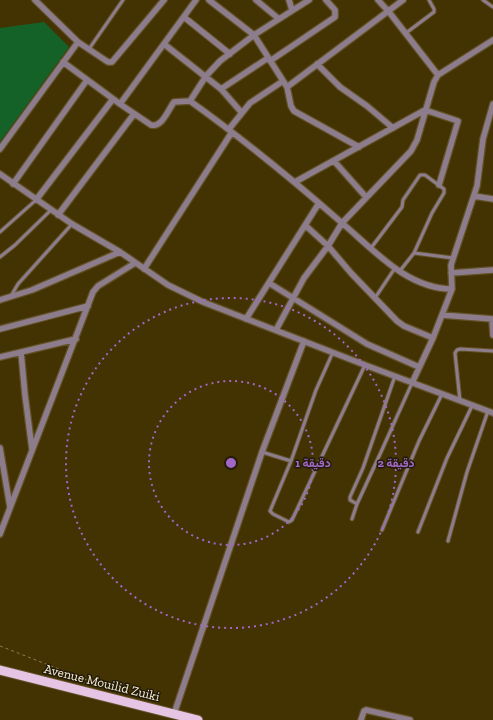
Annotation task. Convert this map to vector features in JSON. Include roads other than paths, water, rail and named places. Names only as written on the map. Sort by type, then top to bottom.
[{"type":"main road","name":"Avenue Mouilid Zuiki","points":[[0,670],[198,720]]},
{"type":"street","points":[[35,0],[78,42],[108,62],[112,62],[164,0]]},
{"type":"street","points":[[120,104],[196,0]]},
{"type":"street","points":[[209,0],[254,35],[287,87],[291,106],[294,112],[359,147]]},
{"type":"street","points":[[256,0],[279,19]]},
{"type":"street","points":[[289,0],[292,10]]},
{"type":"street","points":[[190,101],[206,76],[220,61],[254,35],[309,0]]},
{"type":"street","points":[[221,89],[335,17],[336,10],[326,0]]},
{"type":"street","points":[[378,0],[406,33],[438,75]]},
{"type":"street","points":[[287,87],[403,0]]},
{"type":"street","points":[[184,17],[230,54]]},
{"type":"street","points":[[276,330],[304,278],[328,246],[342,223],[411,151],[417,140],[434,82],[438,75],[493,40]]},
{"type":"street","points":[[0,149],[78,42]]},
{"type":"street","points":[[164,44],[221,89],[242,113]]},
{"type":"street","points":[[63,62],[151,125],[155,126],[160,124],[174,102],[190,101],[231,130],[295,182],[397,270],[422,283],[443,289],[452,289]]},
{"type":"street","points":[[317,64],[340,87],[367,106],[393,128]]},
{"type":"street","points":[[13,184],[88,80]]},
{"type":"street","points":[[144,269],[242,113],[250,104],[283,81]]},
{"type":"street","points":[[36,200],[113,99]]},
{"type":"street","points":[[412,383],[433,338],[452,289],[451,265],[474,196],[480,171],[483,139],[493,104]]},
{"type":"street","points":[[295,182],[425,110],[458,121],[439,185]]},
{"type":"street","points":[[58,215],[134,114]]},
{"type":"street","points":[[334,161],[366,197]]},
{"type":"street","points":[[1,177],[72,224],[120,252],[184,294],[490,412]]},
{"type":"street","points":[[474,196],[493,199]]},
{"type":"street","points":[[246,319],[319,203]]},
{"type":"street","points":[[305,226],[328,246],[351,273],[404,326],[433,338]]},
{"type":"street","points":[[0,300],[32,290],[120,252]]},
{"type":"street","points":[[0,534],[93,292],[98,286],[135,263]]},
{"type":"street","points":[[451,273],[493,270]]},
{"type":"street","points":[[270,283],[367,344],[419,367]]},
{"type":"street","points":[[0,329],[88,306]]},
{"type":"street","points":[[442,315],[493,319],[493,334]]},
{"type":"street","points":[[0,357],[76,339]]},
{"type":"street","points":[[174,714],[262,452],[304,341]]},
{"type":"street","points":[[21,352],[32,450]]},
{"type":"street","points":[[0,448],[10,508]]},
{"type":"street","points":[[361,720],[364,711],[366,710],[410,720]]},
{"type":"lane","points":[[90,49],[123,0]]},
{"type":"lane","points":[[406,33],[434,12],[434,9],[428,0]]},
{"type":"lane","points":[[483,0],[493,7]]},
{"type":"lane","points":[[371,248],[402,207],[403,200],[420,176],[425,175],[444,189],[444,193],[432,213],[414,253],[397,270],[375,298]]},
{"type":"lane","points":[[0,232],[36,200]]},
{"type":"lane","points":[[0,257],[15,245],[51,210]]},
{"type":"lane","points":[[10,297],[18,284],[72,224]]},
{"type":"lane","points":[[414,253],[453,258]]},
{"type":"lane","points":[[460,401],[455,353],[456,350],[493,351]]},
{"type":"lane","points":[[333,352],[316,390],[291,461],[270,511],[289,522],[292,520],[365,365]]},
{"type":"lane","points":[[357,504],[350,500],[350,497],[363,468],[395,376]]},
{"type":"lane","points":[[352,519],[357,504],[382,452],[412,383]]},
{"type":"lane","points":[[382,530],[419,441],[442,394]]},
{"type":"lane","points":[[418,532],[447,458],[472,406]]},
{"type":"lane","points":[[448,541],[467,472],[490,412]]},
{"type":"lane","points":[[262,452],[291,461]]}]
